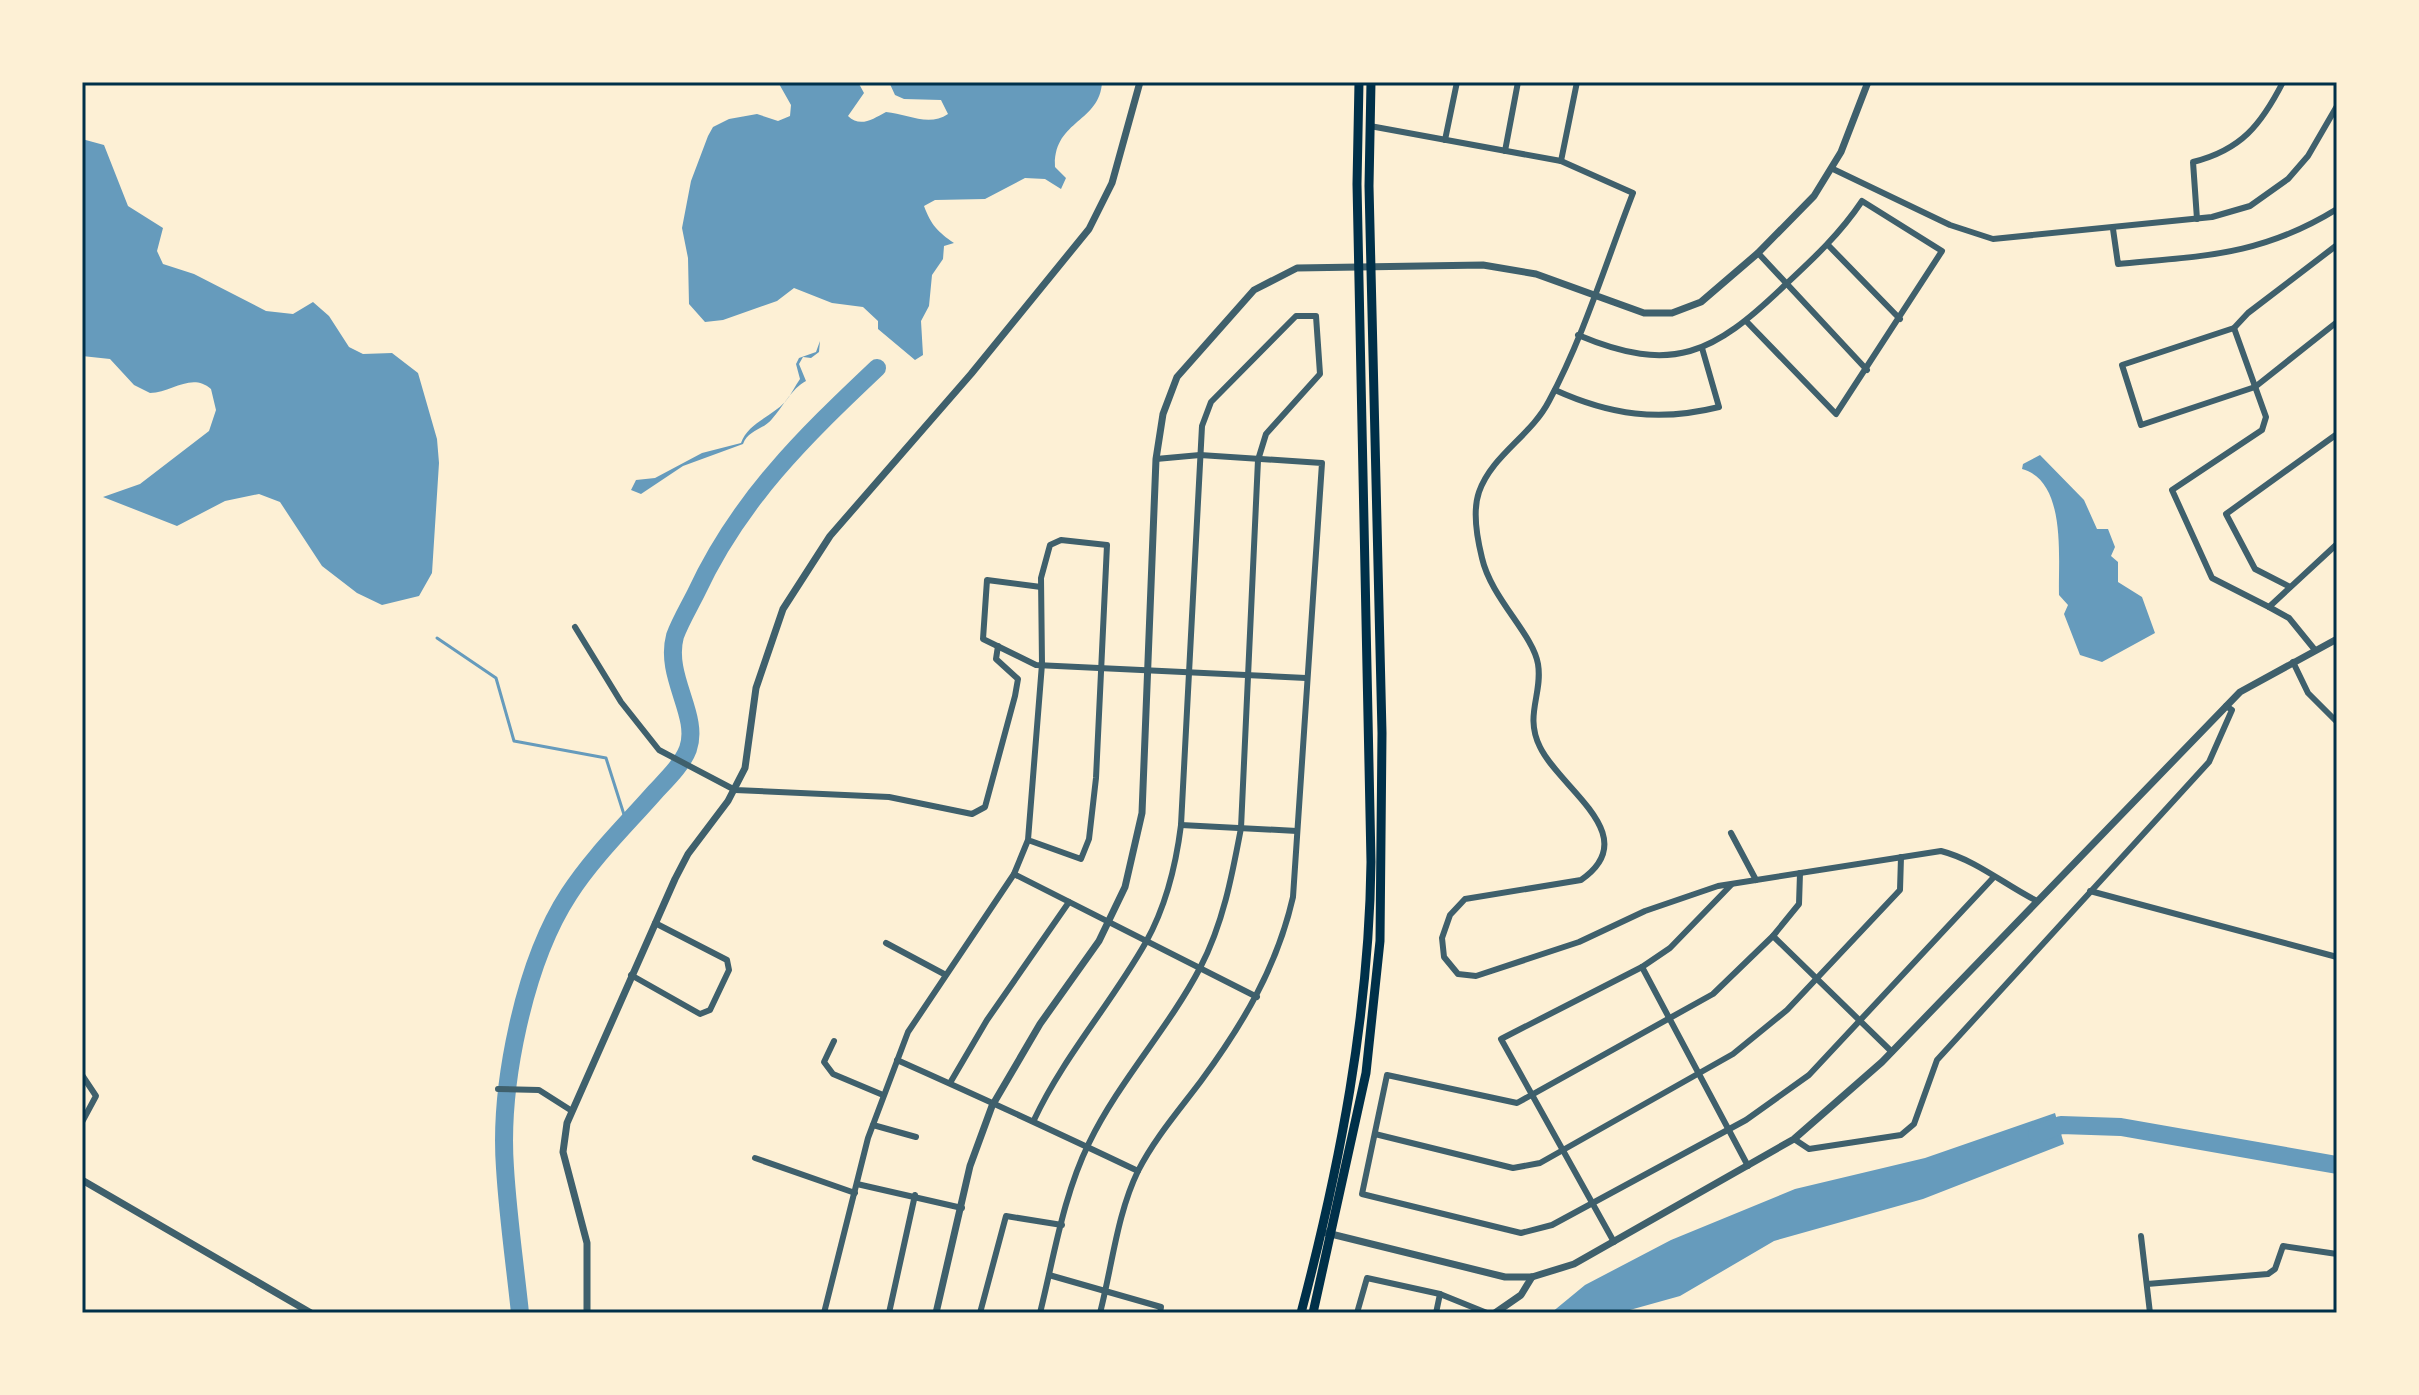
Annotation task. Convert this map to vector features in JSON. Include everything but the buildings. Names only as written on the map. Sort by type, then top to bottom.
[{"type":"main road","points":[[1301,1313],[1321,1232],[1356,1057],[1368,957],[1370,891],[1357,125],[1359,82]]},
{"type":"main road","points":[[1313,1313],[1333,1235],[1366,1073],[1380,941],[1382,733],[1371,82]]},
{"type":"street","points":[[587,1313],[587,1243],[563,1152],[572,1111],[688,854],[735,790],[745,768],[756,688],[783,609],[830,536],[1083,238],[1112,183],[1140,82]]},
{"type":"street","points":[[1445,140],[1457,82]]},
{"type":"street","points":[[1505,151],[1518,82]]},
{"type":"street","points":[[1561,161],[1577,82]]},
{"type":"street","points":[[936,1313],[963,1208],[970,1166],[992,1106],[1040,1024],[1110,924],[1125,887],[1142,813],[1156,459],[1163,414],[1177,377],[1254,290],[1297,268],[1360,264],[1499,267],[1536,274],[1644,313],[1672,313],[1712,295],[1801,211],[1833,169],[1856,119],[1868,82]]},
{"type":"street","points":[[2197,219],[2193,162],[2227,151],[2250,135],[2283,82]]},
{"type":"street","points":[[1833,169],[1980,236],[2005,239],[2197,219],[2226,215],[2250,206],[2280,186],[2308,156],[2337,106]]},
{"type":"street","points":[[1357,125],[1561,161],[1633,190],[1555,390],[1537,420],[1487,474],[1476,504],[1477,531],[1491,586],[1538,665],[1532,713],[1537,741],[1549,762],[1599,822],[1605,838],[1604,854],[1595,870],[1581,880],[1465,899],[1450,915],[1442,938],[1444,957],[1458,974],[1476,976],[1579,942],[1645,911],[1732,884],[1941,851],[1964,857],[1993,878],[2037,901]]},
{"type":"street","points":[[1578,335],[1637,354],[1663,355],[1702,348],[1747,322],[1828,245],[1865,200],[1942,251],[1867,370],[1833,415],[1747,322]]},
{"type":"street","points":[[2113,229],[2117,263],[2131,263],[2259,247],[2293,234],[2337,209]]},
{"type":"street","points":[[1828,245],[1900,319]]},
{"type":"street","points":[[2337,245],[2248,313],[2234,328],[2122,365],[2141,425],[2255,387],[2337,322]]},
{"type":"street","points":[[1758,253],[1867,370]]},
{"type":"street","points":[[1034,1120],[1051,1083],[1147,941],[1176,862],[1181,825],[1202,426],[1211,402],[1296,316],[1316,316],[1320,374],[1266,434],[1258,460],[1241,828],[1223,911],[1201,967],[1087,1147],[1062,1225],[1040,1313]]},
{"type":"street","points":[[2234,328],[2266,417],[2262,430],[2172,490],[2212,578],[2289,618],[2315,650]]},
{"type":"street","points":[[1555,390],[1594,407],[1632,415],[1680,416],[1719,407],[1702,348]]},
{"type":"street","points":[[2290,587],[2255,569],[2226,514],[2337,434]]},
{"type":"street","points":[[1100,1313],[1138,1171],[1257,997],[1275,960],[1285,929],[1293,897],[1322,463],[1200,455],[1156,459]]},
{"type":"street","points":[[824,1313],[873,1125],[908,1032],[944,974],[1014,874],[1028,840],[1042,664],[1041,587],[1050,545],[1061,540],[1107,545],[1089,839],[1081,859],[1028,840]]},
{"type":"street","points":[[2269,607],[2337,544]]},
{"type":"street","points":[[1041,587],[987,580],[983,639],[1042,664],[1146,672],[1306,678]]},
{"type":"street","points":[[575,627],[621,702],[659,750],[735,790],[889,797],[972,814],[985,807],[1018,679],[996,659],[998,646]]},
{"type":"street","points":[[1321,1232],[1505,1277],[1532,1277],[1574,1264],[1748,1166],[1794,1139],[1834,1108],[2240,692],[2337,639]]},
{"type":"street","points":[[2293,662],[2308,693],[2337,722]]},
{"type":"street","points":[[1794,1139],[1809,1149],[1901,1135],[1914,1124],[1937,1060],[2209,762],[2232,710],[2226,706]]},
{"type":"street","points":[[1181,825],[1297,831]]},
{"type":"street","points":[[1731,833],[1756,880]]},
{"type":"street","points":[[1375,1134],[1513,1168],[1540,1163],[1699,1074],[1761,1033],[1817,979],[1900,890],[1901,857]]},
{"type":"street","points":[[1800,873],[1799,904],[1773,936],[1713,994],[1671,1021],[1517,1103],[1387,1075],[1362,1194],[1521,1233],[1552,1225],[1746,1120],[1809,1075],[1863,1021],[1993,878]]},
{"type":"street","points":[[1014,874],[1257,997]]},
{"type":"street","points":[[1614,1242],[1501,1039],[1642,967],[1670,948],[1732,884]]},
{"type":"street","points":[[2090,891],[2337,957]]},
{"type":"street","points":[[950,1083],[987,1020],[1069,902]]},
{"type":"street","points":[[631,975],[700,1014],[710,1010],[729,970],[727,960],[655,923]]},
{"type":"street","points":[[1773,936],[1892,1052]]},
{"type":"street","points":[[886,943],[944,974]]},
{"type":"street","points":[[1642,967],[1748,1166]]},
{"type":"street","points":[[834,1041],[824,1062],[833,1074],[883,1095]]},
{"type":"street","points":[[897,1060],[992,1106],[1034,1120],[1138,1171]]},
{"type":"street","points":[[82,1075],[96,1096],[82,1122]]},
{"type":"street","points":[[498,1089],[539,1090],[572,1111]]},
{"type":"street","points":[[873,1125],[916,1137]]},
{"type":"street","points":[[755,1158],[855,1193]]},
{"type":"street","points":[[82,1180],[311,1313]]},
{"type":"street","points":[[857,1184],[963,1208]]},
{"type":"street","points":[[889,1313],[915,1195]]},
{"type":"street","points":[[980,1313],[1006,1216],[1062,1225]]},
{"type":"street","points":[[2141,1236],[2150,1313]]},
{"type":"street","points":[[2147,1284],[2268,1274],[2275,1269],[2283,1246],[2337,1254]]},
{"type":"street","points":[[1049,1275],[1161,1307],[1160,1313]]},
{"type":"street","points":[[1495,1313],[1521,1295],[1532,1277]]},
{"type":"street","points":[[1357,1313],[1367,1278],[1440,1294],[1487,1313]]},
{"type":"street","points":[[1436,1313],[1440,1294]]},
{"type":"water","points":[[778,82],[858,82],[864,93],[848,116],[862,122],[886,112],[926,120],[948,114],[941,100],[904,99],[895,95],[889,82],[1102,82],[1094,106],[1068,130],[1056,152],[1055,167],[1066,178],[1061,189],[1045,179],[1025,178],[985,199],[935,200],[924,206],[936,228],[954,243],[944,246],[943,259],[932,275],[929,306],[921,321],[923,355],[915,360],[878,329],[878,321],[863,307],[832,303],[794,288],[777,301],[723,320],[705,322],[689,304],[688,258],[682,228],[691,181],[708,136],[713,127],[729,119],[757,114],[778,121],[790,116],[791,105]]},
{"type":"water","points":[[82,139],[104,145],[128,206],[163,228],[157,251],[163,264],[194,274],[266,311],[293,314],[313,302],[329,316],[349,347],[363,354],[392,353],[418,373],[437,439],[439,463],[432,573],[419,596],[382,605],[357,593],[322,566],[280,502],[259,494],[225,501],[177,526],[103,497],[140,484],[209,431],[216,410],[211,389],[204,384],[189,383],[150,393],[134,385],[110,359],[82,356]]},
{"type":"water","points":[[820,341],[819,352],[811,358],[803,357],[799,364],[806,381],[789,396],[800,379],[796,364],[799,358],[816,352]]},
{"type":"water","points":[[785,402],[768,423],[748,436],[743,444],[683,466],[641,494],[631,490],[636,480],[655,478],[702,453],[741,443],[754,425]]},
{"type":"water","points":[[2040,455],[2084,500],[2097,529],[2108,529],[2115,547],[2111,556],[2118,562],[2118,582],[2142,597],[2155,633],[2102,662],[2080,655],[2064,614],[2068,605],[2059,595],[2059,542],[2053,504],[2047,489],[2036,476],[2022,469],[2023,464]]},
{"type":"water","points":[[2055,1113],[2064,1144],[1923,1199],[1774,1241],[1680,1296],[1619,1313],[1551,1313],[1585,1285],[1671,1240],[1795,1189],[1925,1158]]},
{"type":"waterway","points":[[520,1313],[504,1136],[506,1100],[518,1026],[539,954],[553,922],[578,880],[673,772],[688,749],[689,723],[677,681],[673,651],[677,631],[713,559],[732,528],[775,472],[877,368]]},
{"type":"waterway","points":[[437,638],[496,678],[514,741],[606,758],[627,824]]},
{"type":"waterway","points":[[2037,1134],[2061,1125],[2121,1127],[2337,1165]]}]
